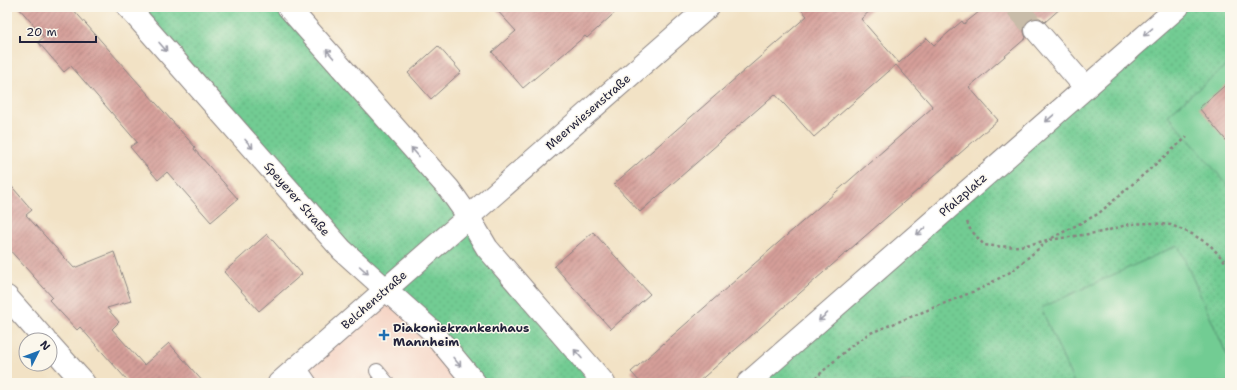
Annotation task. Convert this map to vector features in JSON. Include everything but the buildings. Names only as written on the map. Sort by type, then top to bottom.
[{"type":"street","name":"Speyerer Straße","points":[[128,7],[342,250],[431,330],[475,383]]},
{"type":"street","points":[[288,7],[449,189],[468,216],[487,248],[604,383]]},
{"type":"street","name":"Meerwiesenstraße","points":[[468,216],[708,7]]},
{"type":"street","name":"Pfalzplatz","points":[[748,383],[1178,7]]},
{"type":"street","points":[[1036,30],[1085,87]]},
{"type":"street","name":"Belchenstraße","points":[[279,383],[304,375],[386,289],[468,216]]},
{"type":"street","points":[[7,297],[38,332]]},
{"type":"street","points":[[58,354],[84,383]]},
{"type":"lane","points":[[377,371],[387,383]]},
{"type":"path","points":[[811,383],[844,352],[868,334],[980,289],[1012,271],[1049,240],[1098,214],[1187,137]]},
{"type":"path","points":[[952,204],[964,216],[970,229],[984,245],[1007,247],[1026,246],[1049,240],[1102,232],[1130,224],[1151,223],[1171,225],[1192,234],[1210,245],[1230,267]]},
{"type":"shaded area","name":"Diakoniekrankenhaus Mannheim","points":[[386,289],[475,383],[279,383]]},
{"type":"green space","points":[[140,7],[288,7],[604,383],[475,383],[386,289]]},
{"type":"green space","points":[[1178,7],[1230,7],[1230,383],[748,383]]},
{"type":"green space","points":[[1230,62],[1230,188],[1168,115]]},
{"type":"green space","points":[[1178,245],[1230,362],[1230,383],[1074,383],[1041,308]]},
{"type":"tunnel","points":[[1016,7],[1036,30]]},
{"type":"place","name":"Diakoniekrankenhaus Mannheim","points":[[384,335]]}]
